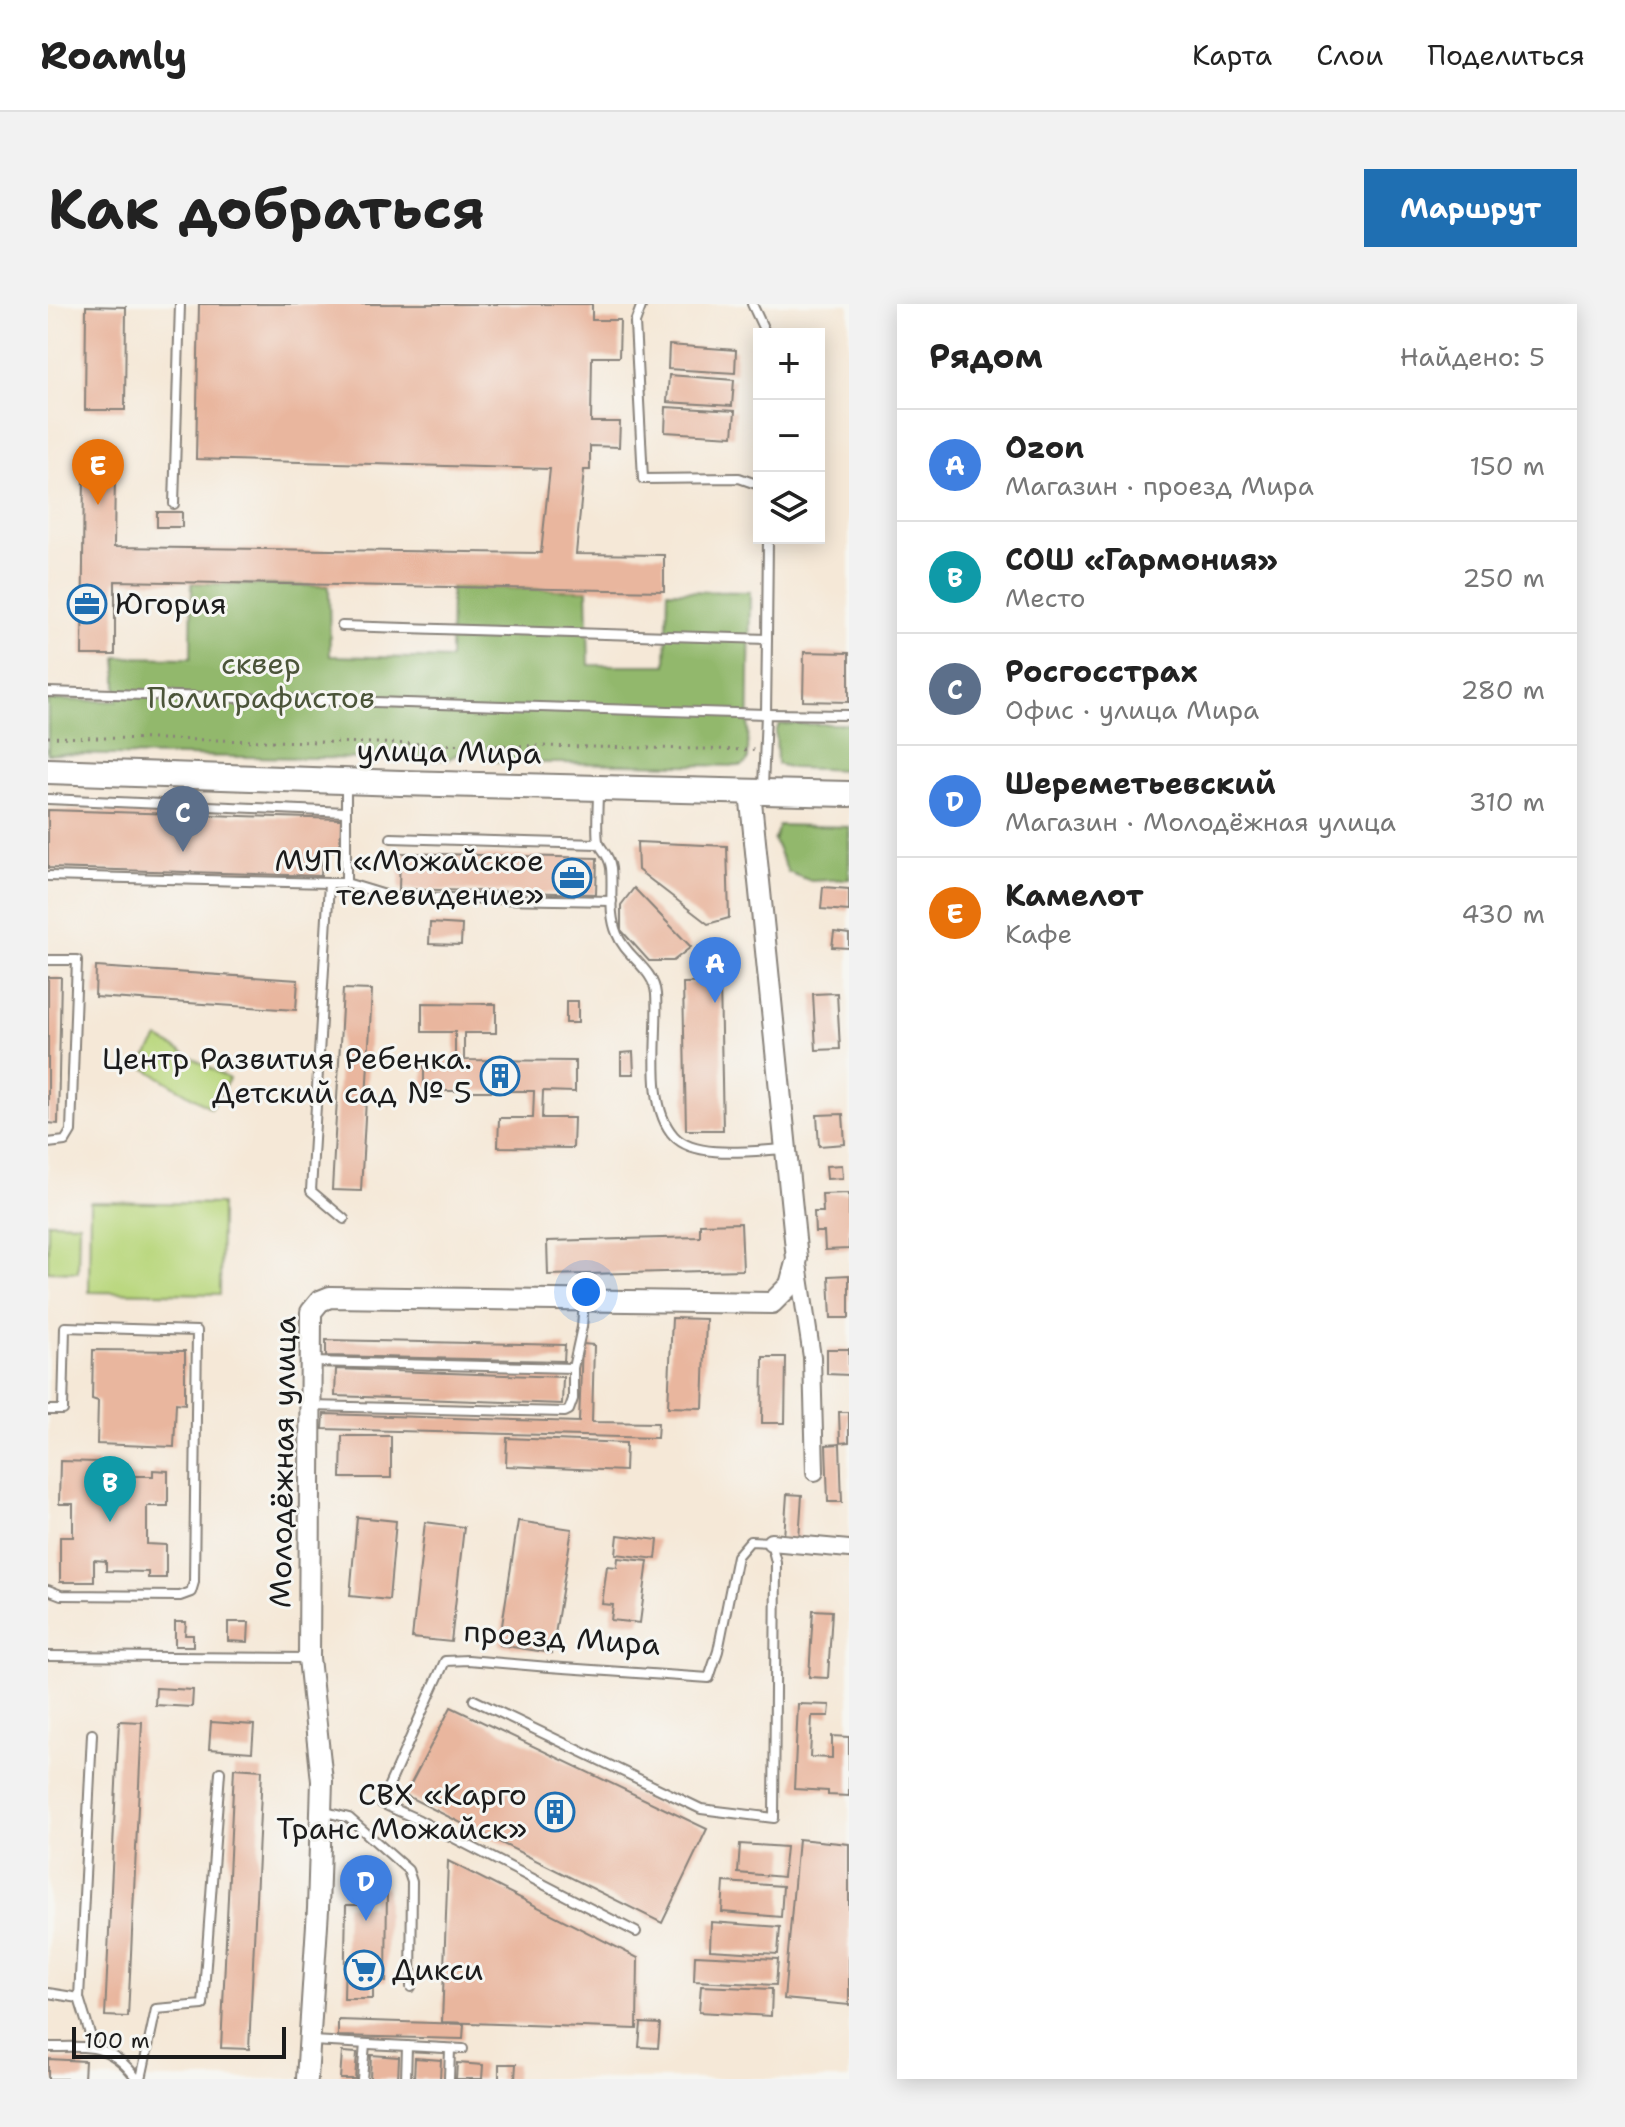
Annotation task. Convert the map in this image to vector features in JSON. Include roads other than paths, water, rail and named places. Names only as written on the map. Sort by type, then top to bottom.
[{"type":"main road","name":"улица Мира","points":[[48,771],[849,794]]},
{"type":"street","points":[[756,792],[786,1149],[797,1259],[812,1357],[815,1472]]},
{"type":"street","name":"Молодёжная улица","points":[[307,2079],[322,1781],[309,1658],[311,1312],[320,1301],[330,1297],[772,1303],[790,1285],[797,1259]]},
{"type":"street","name":"проезд Мира","points":[[771,1542],[849,1549]]},
{"type":"lane","points":[[174,504],[180,304]]},
{"type":"lane","points":[[642,304],[635,323],[643,479],[739,478],[753,483]]},
{"type":"lane","points":[[752,304],[763,328]]},
{"type":"lane","points":[[756,792],[764,751],[766,714],[768,544]]},
{"type":"lane","points":[[342,626],[767,639]]},
{"type":"lane","points":[[48,692],[849,715]]},
{"type":"lane","points":[[346,781],[346,883]]},
{"type":"lane","points":[[598,788],[598,844],[609,858],[612,918],[621,944],[647,972],[656,990],[657,1090],[666,1126],[682,1144],[696,1149],[715,1152],[786,1149]]},
{"type":"lane","points":[[48,799],[346,812]]},
{"type":"lane","points":[[391,838],[598,844]]},
{"type":"lane","points":[[48,876],[346,883],[392,897],[612,901]]},
{"type":"lane","points":[[329,883],[311,1191],[344,1219]]},
{"type":"lane","points":[[48,960],[77,960],[71,1131],[65,1141],[48,1143]]},
{"type":"lane","points":[[309,1406],[565,1412],[573,1399],[573,1368],[584,1300]]},
{"type":"lane","points":[[48,1410],[63,1410],[65,1327],[197,1331],[194,1582],[191,1592],[180,1596],[61,1595],[48,1590]]},
{"type":"lane","points":[[309,1362],[573,1368]]},
{"type":"lane","name":"проезд Мира","points":[[636,1932],[381,1803],[445,1661],[468,1660],[709,1678],[718,1651],[737,1556],[750,1541],[771,1542]]},
{"type":"lane","points":[[474,1700],[701,1809],[774,1818],[776,1562],[771,1542]]},
{"type":"lane","points":[[48,1656],[309,1658]]},
{"type":"lane","points":[[92,1734],[79,1998],[94,2047]]},
{"type":"lane","points":[[139,2079],[156,2009],[203,2005],[220,1772]]},
{"type":"lane","points":[[321,1811],[349,1818],[408,1870],[412,1882],[411,1987]]},
{"type":"lane","points":[[48,1993],[79,1998]]},
{"type":"lane","points":[[311,2041],[463,2049]]},
{"type":"lane","points":[[362,2079],[365,2044]]},
{"type":"lane","points":[[406,2079],[407,2046]]},
{"type":"lane","points":[[48,2047],[94,2047],[113,2054],[139,2079]]},
{"type":"lane","points":[[449,2079],[450,2049]]},
{"type":"place","name":"Камелот","points":[[98,505]]},
{"type":"place","name":"Югория","points":[[87,604]]},
{"type":"place","name":"Росгосстрах","points":[[183,852]]},
{"type":"place","name":"МУП «Можайское телевидение»","points":[[572,878]]},
{"type":"place","name":"Ozon","points":[[715,1003]]},
{"type":"place","name":"Центр Развития Ребенка. Детский сад № 5","points":[[500,1076]]},
{"type":"place","name":"СОШ «Гармония»","points":[[110,1522]]},
{"type":"place","name":"СВХ «Карго Транс Можайск»","points":[[555,1812]]},
{"type":"place","name":"Шереметьевский","points":[[366,1921]]},
{"type":"place","name":"Дикси","points":[[364,1970]]},
{"type":"park label","name":"сквер Полиграфистов","points":[[261,681]]}]
